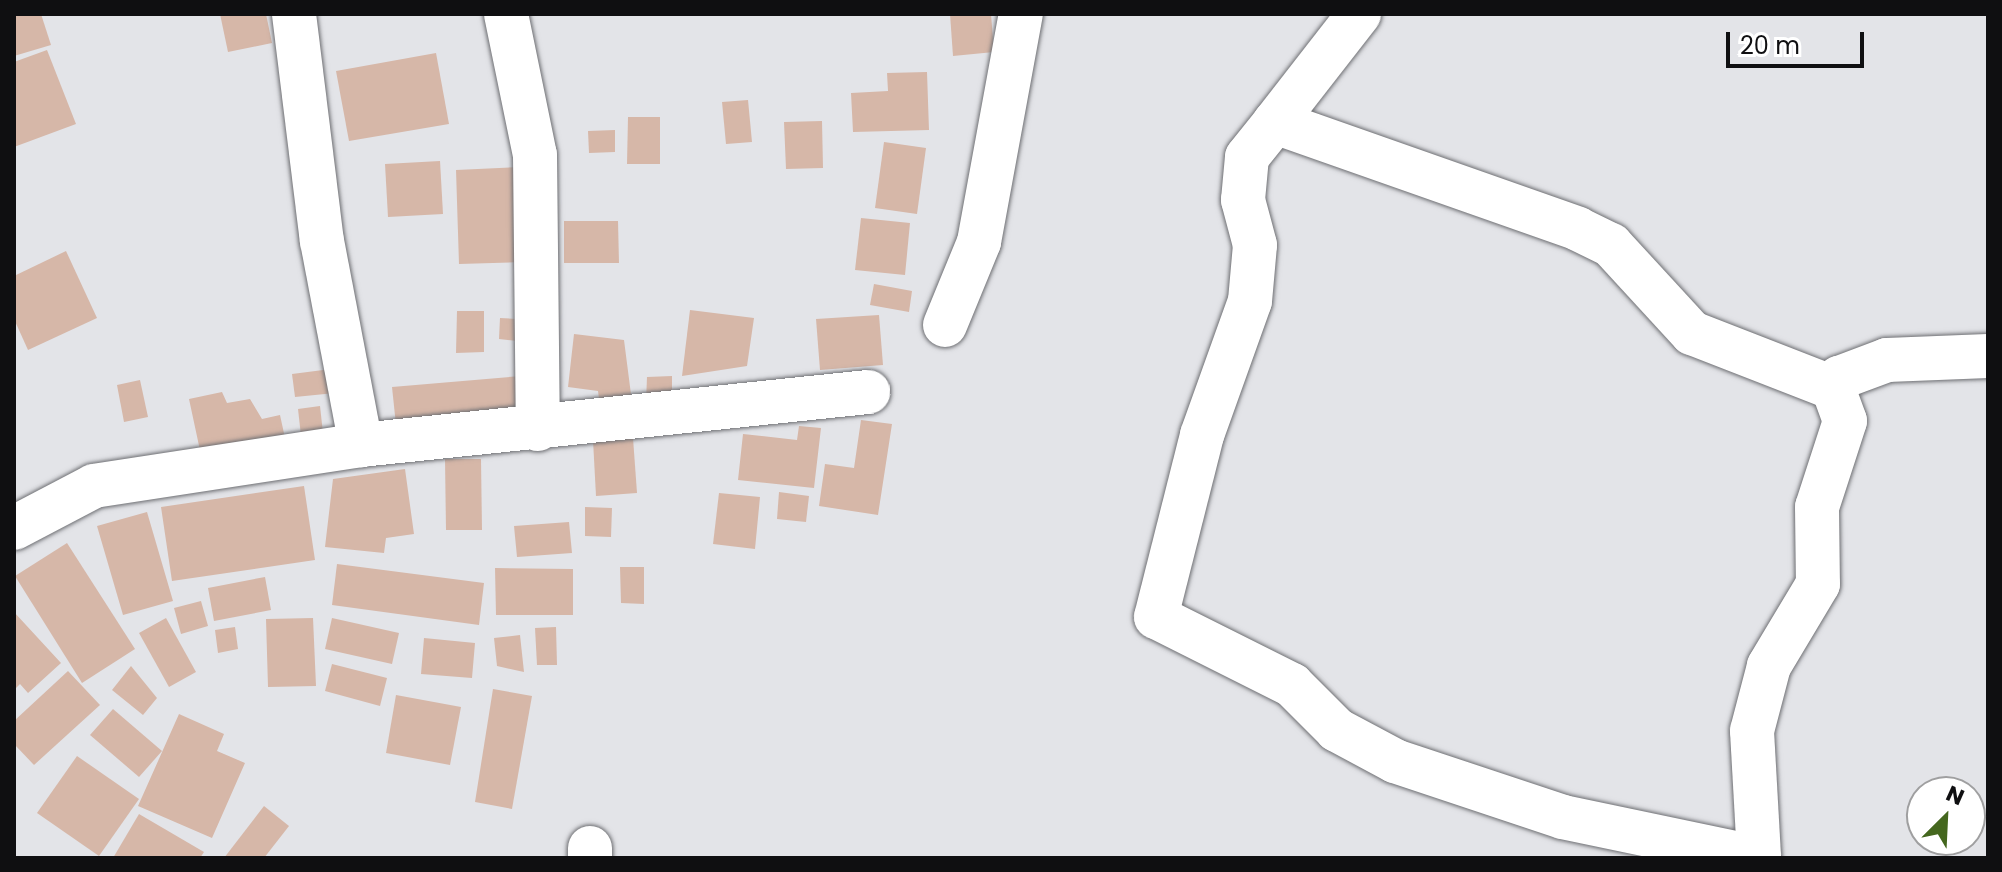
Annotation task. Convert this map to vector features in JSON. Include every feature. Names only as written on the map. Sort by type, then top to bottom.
[{"type":"street","points":[[294,14],[322,241],[361,445]]},
{"type":"street","points":[[506,14],[535,155],[538,429]]},
{"type":"street","points":[[945,325],[979,242],[1021,14]]},
{"type":"street","points":[[1295,129],[1578,229],[1611,245],[1692,333],[1833,388],[1845,421],[1817,507],[1818,584],[1769,666],[1752,731],[1759,858],[1563,817],[1395,761],[1337,730],[1292,685],[1156,617],[1202,435],[1250,301],[1255,245],[1243,200],[1247,157],[1295,129],[1305,88],[1359,14]]},
{"type":"street","points":[[1833,388],[1839,378],[1887,360],[1988,356]]},
{"type":"street","points":[[14,528],[94,486],[361,445],[538,429],[702,405],[868,392]]},
{"type":"building","points":[[14,14],[41,14],[51,45],[14,56]]},
{"type":"building","points":[[220,14],[266,14],[272,43],[228,52]]},
{"type":"building","points":[[950,14],[991,14],[994,52],[953,56]]},
{"type":"building","points":[[47,50],[76,124],[14,147],[14,62]]},
{"type":"building","points":[[436,53],[449,124],[349,141],[336,71]]},
{"type":"building","points":[[927,72],[929,130],[853,132],[851,93],[888,91],[887,73]]},
{"type":"building","points":[[748,100],[752,142],[726,144],[722,102]]},
{"type":"building","points":[[628,117],[660,117],[660,164],[627,164]]},
{"type":"building","points":[[822,121],[823,168],[786,169],[784,122]]},
{"type":"building","points":[[615,130],[615,152],[589,153],[588,131]]},
{"type":"building","points":[[884,142],[926,148],[917,214],[875,208]]},
{"type":"building","points":[[440,161],[443,214],[388,217],[385,164]]},
{"type":"building","points":[[520,167],[524,262],[459,264],[456,170]]},
{"type":"building","points":[[861,218],[910,223],[905,275],[855,270]]},
{"type":"building","points":[[564,221],[618,221],[619,263],[564,263]]},
{"type":"building","points":[[66,251],[97,318],[28,350],[14,319],[14,276]]},
{"type":"building","points":[[874,284],[912,291],[909,312],[870,305]]},
{"type":"building","points":[[690,310],[754,318],[747,366],[682,376]]},
{"type":"building","points":[[457,311],[484,311],[484,352],[456,353]]},
{"type":"building","points":[[879,315],[883,365],[820,370],[816,319]]},
{"type":"building","points":[[500,318],[519,319],[518,341],[499,339]]},
{"type":"building","points":[[574,334],[624,340],[633,410],[601,414],[598,391],[568,387]]},
{"type":"building","points":[[331,369],[335,393],[295,397],[292,374]]},
{"type":"building","points":[[521,376],[525,413],[396,425],[392,387]]},
{"type":"building","points":[[672,376],[672,401],[646,402],[647,377]]},
{"type":"building","points":[[140,380],[148,417],[124,422],[117,385]]},
{"type":"building","points":[[222,392],[227,403],[250,399],[262,419],[280,415],[285,438],[201,455],[189,399]]},
{"type":"building","points":[[320,406],[324,442],[302,445],[298,409]]},
{"type":"building","points":[[861,420],[892,424],[878,515],[819,506],[825,464],[854,468]]},
{"type":"building","points":[[799,426],[821,428],[814,488],[738,480],[743,434],[797,440]]},
{"type":"building","points":[[633,438],[637,493],[596,496],[593,440]]},
{"type":"building","points":[[445,459],[481,459],[482,530],[446,530]]},
{"type":"building","points":[[405,469],[414,534],[386,538],[384,553],[325,547],[333,479]]},
{"type":"building","points":[[304,486],[315,560],[172,581],[161,507]]},
{"type":"building","points":[[779,492],[809,496],[806,522],[777,519]]},
{"type":"building","points":[[719,493],[760,497],[755,549],[713,544]]},
{"type":"building","points":[[585,507],[612,508],[611,537],[585,536]]},
{"type":"building","points":[[147,512],[173,601],[123,615],[97,526]]},
{"type":"building","points":[[569,522],[572,553],[517,557],[514,526]]},
{"type":"building","points":[[67,543],[135,649],[82,683],[15,576]]},
{"type":"building","points":[[337,564],[484,583],[479,625],[332,605]]},
{"type":"building","points":[[620,567],[644,567],[644,604],[621,603]]},
{"type":"building","points":[[495,568],[573,569],[573,615],[496,615]]},
{"type":"building","points":[[265,577],[271,610],[214,621],[208,588]]},
{"type":"building","points":[[201,601],[208,626],[181,634],[174,608]]},
{"type":"building","points":[[14,612],[61,663],[28,693],[20,684],[14,690]]},
{"type":"building","points":[[166,618],[196,672],[169,687],[139,633]]},
{"type":"building","points":[[313,618],[316,686],[268,687],[266,619]]},
{"type":"building","points":[[332,618],[399,633],[392,664],[325,649]]},
{"type":"building","points":[[235,627],[238,649],[218,653],[215,630]]},
{"type":"building","points":[[556,627],[557,665],[537,665],[535,628]]},
{"type":"building","points":[[520,635],[524,672],[497,666],[494,638]]},
{"type":"building","points":[[424,638],[475,643],[472,678],[421,674]]},
{"type":"building","points":[[332,664],[387,678],[380,706],[325,691]]},
{"type":"building","points":[[131,666],[157,698],[143,715],[112,690]]},
{"type":"building","points":[[68,671],[100,705],[34,765],[14,744],[14,721]]},
{"type":"building","points":[[493,689],[532,696],[512,809],[475,802]]},
{"type":"building","points":[[396,695],[461,707],[450,765],[386,753]]},
{"type":"building","points":[[113,709],[162,751],[139,777],[90,735]]},
{"type":"building","points":[[179,714],[224,734],[217,751],[245,763],[212,838],[138,806]]},
{"type":"building","points":[[77,756],[139,799],[99,856],[37,813]]},
{"type":"building","points":[[264,806],[289,826],[264,858],[224,858]]},
{"type":"building","points":[[139,814],[204,852],[200,858],[113,858]]}]
